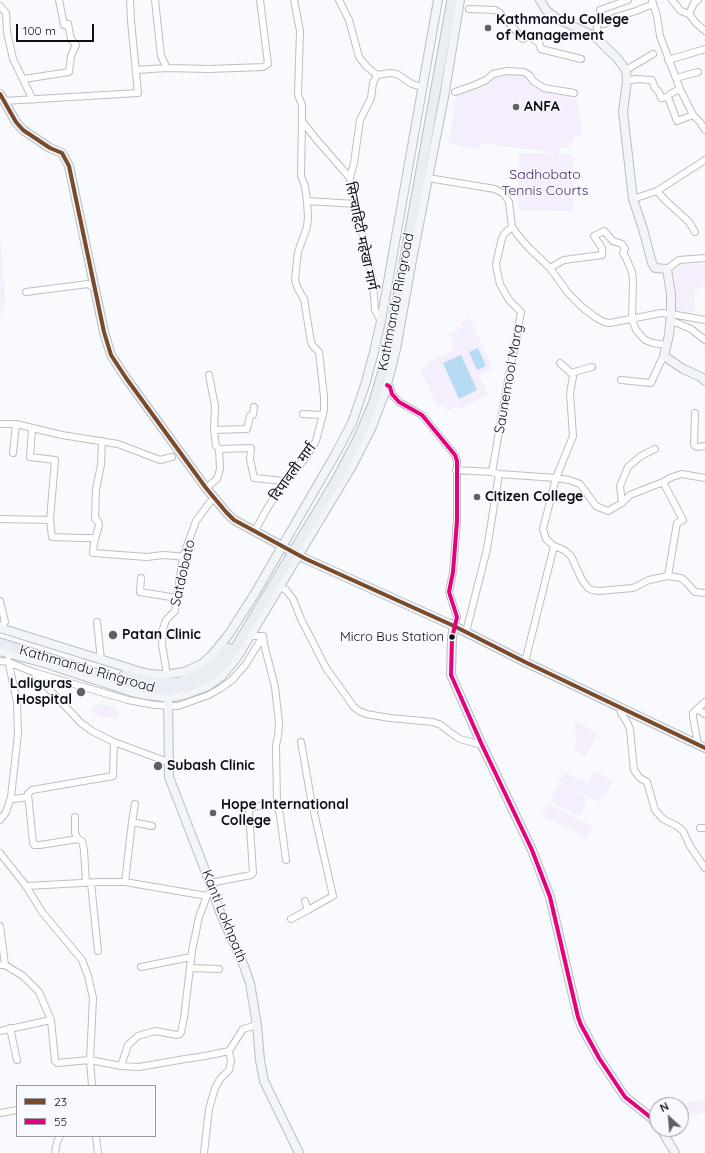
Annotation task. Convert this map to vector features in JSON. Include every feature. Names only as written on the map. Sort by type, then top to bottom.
[{"type":"highway","name":"Kathmandu Ringroad","points":[[0,643],[134,685],[167,690],[209,668],[221,657],[235,638],[291,551],[348,448],[374,381],[386,327],[446,12],[446,0]]},
{"type":"highway","name":"Kathmandu Ringroad","points":[[446,12],[452,0]]},
{"type":"highway","name":"Kathmandu Ringroad","points":[[0,637],[138,679],[154,682],[167,690]]},
{"type":"main road","points":[[0,628],[154,675],[167,690],[179,697],[195,692],[218,680],[234,662],[280,587],[291,551],[329,466],[352,423],[367,379],[380,321],[438,0]]},
{"type":"main road","points":[[291,551],[360,453],[371,429],[387,385],[396,349],[444,97],[460,0]]},
{"type":"main road","points":[[540,0],[546,10],[556,18],[588,33],[598,40],[617,58],[626,70],[627,81],[623,112],[633,199],[643,228],[652,263],[655,268],[667,269],[671,294],[668,335],[664,356],[683,369],[701,377],[705,381]]},
{"type":"main road","points":[[0,94],[16,122],[23,130],[50,148],[62,153],[69,166],[106,341],[115,362],[206,488],[234,520],[291,551],[454,626],[620,708],[702,746]]},
{"type":"main road","points":[[454,626],[452,638],[451,675],[482,745],[532,850],[550,897],[581,1026],[599,1058],[625,1097],[649,1116]]},
{"type":"main road","points":[[4,652],[44,663],[132,692],[154,697],[167,690]]},
{"type":"main road","name":"Kanti Lokhpath","points":[[167,690],[169,777],[210,889],[250,983],[264,1081],[299,1153]]},
{"type":"main road","points":[[666,1137],[675,1153]]},
{"type":"street","points":[[24,79],[69,72],[71,56],[76,45],[71,39],[68,24],[64,25],[59,0]]},
{"type":"street","points":[[4,102],[138,93],[130,0]]},
{"type":"street","points":[[155,0],[161,56],[167,68]]},
{"type":"street","points":[[136,70],[167,68],[263,67],[268,64],[260,0]]},
{"type":"street","points":[[294,0],[300,31],[298,95],[302,105],[302,121]]},
{"type":"street","points":[[339,0],[349,20],[359,57],[367,67],[377,75],[390,73],[397,74],[412,84],[422,87]]},
{"type":"street","points":[[600,10],[628,0]]},
{"type":"street","points":[[672,0],[681,11],[689,14],[705,31]]},
{"type":"street","points":[[689,14],[694,3],[698,0]]},
{"type":"street","points":[[598,40],[597,26],[602,21],[604,24],[616,17],[636,11],[653,2],[660,36],[668,60],[693,115],[705,130]]},
{"type":"street","points":[[0,6],[6,13],[7,32],[13,59],[33,100]]},
{"type":"street","points":[[469,9],[495,10],[500,13],[523,39],[529,36],[539,43],[541,49],[581,59]]},
{"type":"street","points":[[668,60],[705,49]]},
{"type":"street","points":[[626,70],[653,54]]},
{"type":"street","points":[[455,92],[486,80],[493,74],[507,71],[524,72],[529,75],[533,81],[544,88],[574,93]]},
{"type":"street","points":[[676,78],[698,72]]},
{"type":"street","points":[[350,178],[354,163],[360,120],[371,98],[377,75]]},
{"type":"street","points":[[627,81],[636,79],[652,80],[661,98],[668,97],[677,121],[693,115]]},
{"type":"street","points":[[670,94],[680,89]]},
{"type":"street","name":"सिन्चाहिटी महेखा मार्ग","points":[[302,121],[350,178],[373,282],[375,310],[380,321]]},
{"type":"street","name":"दिपावली मार्ग","points":[[255,531],[284,481],[288,479],[307,456],[316,441],[324,410],[319,352],[311,342],[304,299],[298,289],[296,280],[298,252],[307,227],[308,217],[305,186],[301,176],[302,121]]},
{"type":"street","points":[[633,199],[657,191],[705,160]]},
{"type":"street","points":[[428,178],[496,189],[504,194],[509,202],[512,227],[529,248],[550,268],[568,293],[595,317],[604,322],[610,323],[661,313],[690,329],[705,340]]},
{"type":"street","points":[[657,191],[689,222],[695,232]]},
{"type":"street","points":[[307,201],[356,204]]},
{"type":"street","name":"Saunemool Marg","points":[[492,472],[521,312],[508,300],[500,284],[496,264],[502,238],[512,227]]},
{"type":"street","points":[[550,268],[564,260],[602,255],[602,248],[594,236],[604,231],[613,241],[622,244],[625,249],[623,253],[632,272],[632,319],[636,330],[645,340],[653,344],[666,345]]},
{"type":"street","points":[[667,269],[679,260],[705,258]]},
{"type":"street","points":[[26,292],[88,284],[94,288]]},
{"type":"street","points":[[670,317],[705,320]]},
{"type":"street","points":[[621,380],[651,383],[664,356]]},
{"type":"street","points":[[560,363],[571,373],[573,377],[570,393],[573,436],[556,478],[542,529],[546,539],[554,546],[564,550],[571,556],[582,580],[588,588],[592,590],[599,591],[633,588],[649,580],[668,576],[681,578],[695,592],[705,593]]},
{"type":"street","points":[[571,373],[592,367]]},
{"type":"street","points":[[206,488],[217,480],[220,469],[219,449],[216,446],[214,430],[214,406],[209,375]]},
{"type":"street","points":[[387,385],[390,387],[392,394],[399,402],[422,414],[454,455],[457,462],[457,521],[453,572],[448,592],[457,616],[454,626]]},
{"type":"street","points":[[214,430],[246,429],[254,407]]},
{"type":"street","points":[[695,413],[694,444],[698,447],[705,446]]},
{"type":"street","points":[[303,414],[323,414]]},
{"type":"street","points":[[0,424],[16,424],[62,435],[102,440],[118,444],[160,460],[172,457]]},
{"type":"street","points":[[13,453],[16,424]]},
{"type":"street","points":[[32,429],[30,457],[55,460],[50,520],[52,537],[95,538]]},
{"type":"street","points":[[102,440],[101,464],[96,489],[96,519],[99,525],[93,553],[146,557],[163,555],[183,557]]},
{"type":"street","points":[[219,449],[251,448],[250,459],[254,478],[284,481]]},
{"type":"street","points":[[622,503],[620,486],[628,467],[641,456],[655,449]]},
{"type":"street","points":[[456,470],[569,480],[580,484],[596,506],[608,510],[622,503],[630,495],[672,477],[682,474],[705,478]]},
{"type":"street","points":[[466,632],[487,549],[499,474]]},
{"type":"street","points":[[663,482],[683,520],[677,523],[668,576]]},
{"type":"street","name":"Satdobato","points":[[167,690],[162,644],[163,629],[166,620],[175,611],[183,557],[196,521],[210,502],[215,498]]},
{"type":"street","points":[[0,519],[50,520]]},
{"type":"street","points":[[525,662],[554,546]]},
{"type":"street","points":[[140,578],[140,592],[177,598]]},
{"type":"street","points":[[280,587],[286,590],[293,599],[326,668],[354,707],[359,711],[366,714],[390,718],[433,722],[460,739],[482,745]]},
{"type":"street","points":[[0,601],[5,622],[0,628]]},
{"type":"street","points":[[98,622],[101,660]]},
{"type":"street","points":[[250,636],[264,636]]},
{"type":"street","points":[[0,661],[8,662],[33,672],[128,700],[156,705],[167,690],[178,706],[204,697],[232,680],[246,664],[264,636]]},
{"type":"street","points":[[264,636],[264,644],[274,687],[279,723],[276,745],[278,804],[286,860]]},
{"type":"street","points":[[0,820],[6,812],[11,797],[18,734],[17,702],[8,662],[4,652]]},
{"type":"street","points":[[33,672],[81,723],[114,742],[168,762]]},
{"type":"street","points":[[702,746],[693,713],[705,702]]},
{"type":"street","points":[[620,708],[630,730],[634,770],[640,778],[647,782],[655,810],[663,819],[680,827],[690,846],[705,868]]},
{"type":"street","points":[[697,709],[705,714]]},
{"type":"street","points":[[11,797],[27,797],[32,790],[114,776],[114,742]]},
{"type":"street","points":[[291,920],[333,896],[311,799],[301,742]]},
{"type":"street","points":[[28,794],[34,845],[78,839]]},
{"type":"street","points":[[125,882],[134,804]]},
{"type":"street","points":[[26,886],[125,882],[210,889],[253,873],[249,811],[252,807],[278,804]]},
{"type":"street","points":[[75,817],[75,833],[78,839],[82,842],[84,850],[98,951]]},
{"type":"street","points":[[132,822],[152,826]]},
{"type":"street","points":[[0,853],[26,886],[42,912],[82,960],[88,976],[93,998],[90,1060],[92,1085]]},
{"type":"street","points":[[121,1066],[128,1045],[138,1036],[155,1031],[177,1035],[180,1034],[184,1018],[191,957],[199,917],[210,889]]},
{"type":"street","points":[[305,901],[308,910]]},
{"type":"street","points":[[0,926],[3,965],[23,976],[39,992],[51,1020],[55,1061],[57,1063],[90,1060],[121,1066],[139,1067],[229,1051]]},
{"type":"street","points":[[141,967],[191,957]]},
{"type":"street","points":[[190,968],[219,969]]},
{"type":"street","points":[[0,1031],[51,1020]]},
{"type":"street","points":[[204,1153],[209,1109],[215,1088],[220,1079],[229,1070],[231,1061],[229,1051],[243,1029],[257,1025]]},
{"type":"street","points":[[10,1028],[16,1060]]},
{"type":"street","points":[[0,1113],[16,1110]]},
{"type":"street","points":[[55,1153],[60,1137]]},
{"type":"street","points":[[96,1137],[98,1153]]},
{"type":"green space","name":"ANFA","points":[[506,73],[522,75],[535,88],[550,93],[573,96],[576,95],[581,121],[581,137],[574,136],[573,142],[570,143],[569,148],[561,147],[558,154],[573,154],[573,211],[518,210],[519,153],[558,153],[480,143],[478,149],[448,144],[457,92],[492,77]]},
{"type":"green space","points":[[0,234],[5,304],[0,316]]},
{"type":"green space","points":[[705,264],[705,286],[694,291],[695,313],[675,310],[674,267],[680,265]]},
{"type":"green space","points":[[470,318],[493,368],[479,375],[488,395],[460,409],[458,406],[447,412],[444,404],[438,407],[420,370],[427,367],[426,363],[456,349],[449,334],[463,327],[461,323]]},
{"type":"green space","points":[[95,704],[116,707],[120,713],[115,720],[111,718],[99,717],[90,712],[92,706]]},
{"type":"green space","points":[[576,721],[598,733],[586,756],[574,750],[577,739],[574,725]]},
{"type":"green space","points":[[594,771],[613,781],[605,796],[603,795],[599,802],[559,782],[564,772],[588,783]]},
{"type":"green space","points":[[559,783],[586,798],[586,803],[580,816],[550,801]]},
{"type":"green space","points":[[548,804],[593,826],[587,839],[578,835],[579,833],[542,816]]},
{"type":"green space","points":[[704,1100],[705,1112],[689,1115],[689,1102]]},
{"type":"water","points":[[478,348],[486,366],[477,370],[469,352]]},
{"type":"water","points":[[461,355],[477,390],[459,399],[443,363]]},
{"type":"transit line","name":"23","points":[[0,94],[16,122],[23,130],[50,148],[62,153],[69,166],[104,332],[111,355],[206,488],[234,520],[306,559],[454,626],[525,662],[705,748]]},
{"type":"transit line","name":"55","points":[[387,385],[390,387],[392,394],[399,402],[422,415],[455,455],[457,461],[457,521],[453,572],[449,592],[457,617],[452,638],[451,675],[482,745],[532,850],[550,897],[581,1025],[599,1058],[625,1097],[649,1116]]},
{"type":"place","name":"Kathmandu College of Management","points":[[488,28]]},
{"type":"place","name":"ANFA","points":[[516,107]]},
{"type":"place","name":"Citizen College","points":[[477,497]]},
{"type":"place","name":"Patan Clinic","points":[[113,635]]},
{"type":"place","name":"Micro Bus Station","points":[[452,637]]},
{"type":"place","name":"Laliguras Hospital","points":[[81,692]]},
{"type":"place","name":"Subash Clinic","points":[[158,766]]},
{"type":"place","name":"Hope International College","points":[[213,813]]},
{"type":"park label","name":"Sadhobato Tennis Courts","points":[[545,184]]}]
